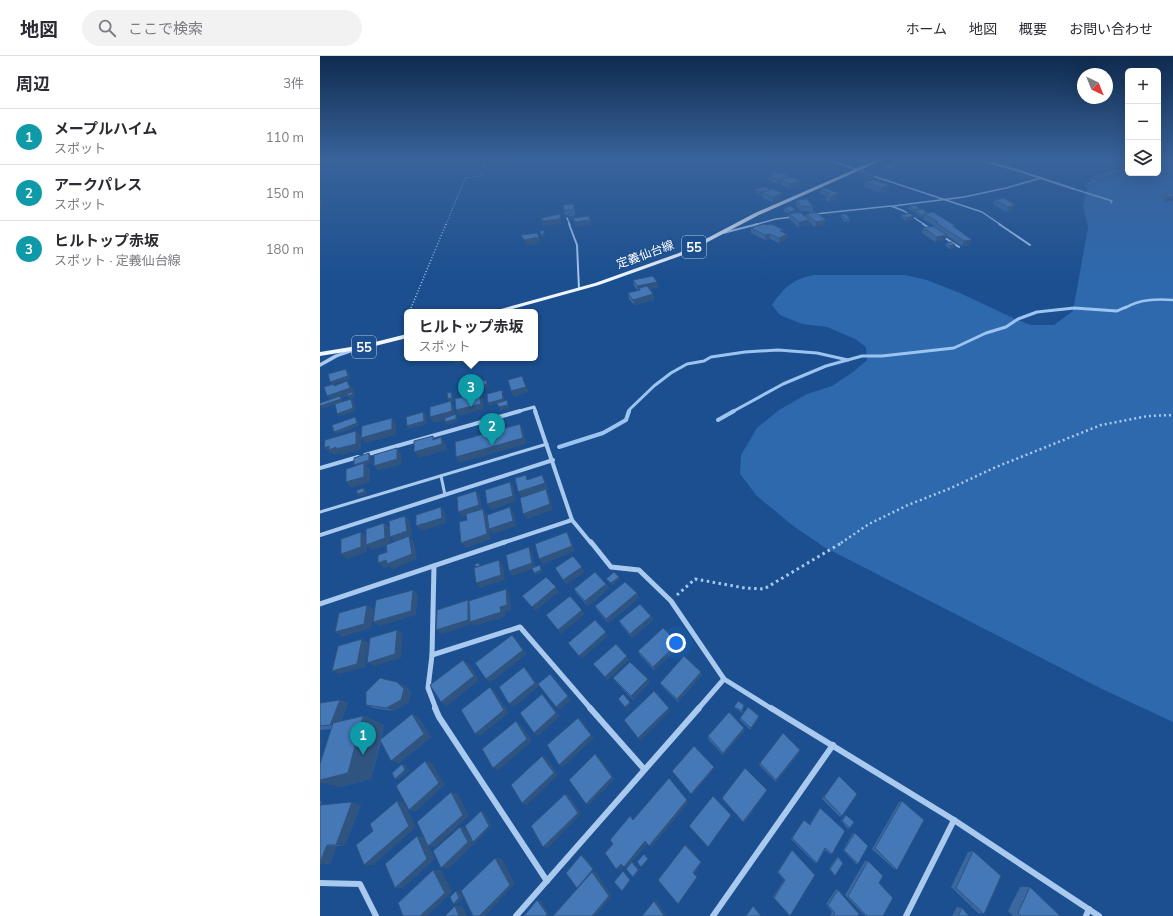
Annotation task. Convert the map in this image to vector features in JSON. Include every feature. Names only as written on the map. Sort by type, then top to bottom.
[{"type":"main road","name":"定義仙台線","points":[[505,309],[579,289],[681,254],[757,214],[793,198]]},
{"type":"main road","name":"55","points":[[320,354],[364,347],[404,337]]},
{"type":"street","points":[[320,365],[336,356],[364,347]]},
{"type":"street","points":[[320,468],[534,407],[572,520],[611,567],[639,570],[671,601],[724,679],[954,820],[1088,912],[1099,916]]},
{"type":"street","points":[[320,535],[553,460]]},
{"type":"street","points":[[320,604],[572,520]]},
{"type":"street","points":[[434,566],[432,655],[428,688],[439,717],[547,881]]},
{"type":"street","points":[[432,655],[520,627],[644,769]]},
{"type":"street","points":[[516,916],[724,679]]},
{"type":"street","points":[[713,916],[832,745]]},
{"type":"street","points":[[906,916],[954,820]]},
{"type":"street","points":[[320,883],[360,884],[376,916]]},
{"type":"lane","points":[[814,214],[949,198]]},
{"type":"lane","points":[[1106,198],[1112,200],[1111,203]]},
{"type":"lane","points":[[943,199],[982,212],[1030,245]]},
{"type":"lane","points":[[892,206],[904,211],[935,231]]},
{"type":"lane","points":[[720,233],[776,219],[799,216]]},
{"type":"lane","points":[[567,218],[577,245],[579,289]]},
{"type":"lane","points":[[941,235],[959,248]]},
{"type":"lane","points":[[320,512],[547,444]]},
{"type":"lane","points":[[442,476],[445,495]]},
{"type":"path","points":[[411,308],[456,198]]},
{"type":"path","points":[[671,601],[695,579],[745,588],[764,589],[828,550],[848,540],[869,524],[908,505],[996,467],[1101,425],[1148,416],[1173,416]]},
{"type":"shaded area","points":[[1085,198],[1173,198],[1173,722],[1104,690],[824,547],[792,525],[757,496],[740,474],[741,455],[757,428],[779,410],[807,394],[832,386],[853,372],[867,360],[866,347],[855,339],[827,327],[802,324],[780,315],[772,305],[789,285],[799,279],[813,275],[905,275],[927,280],[960,293],[1031,325],[1054,325],[1073,311],[1088,227],[1083,205]]},
{"type":"building","points":[[1004,198],[1015,205],[1008,207],[995,200]]},
{"type":"building","points":[[807,199],[813,207],[801,206],[796,200]]},
{"type":"building","points":[[574,204],[574,210],[564,210],[563,205]]},
{"type":"building","points":[[914,205],[920,208],[915,210],[909,206]]},
{"type":"building","points":[[790,206],[796,210],[790,212],[784,208]]},
{"type":"building","points":[[922,209],[928,213],[922,215],[915,211]]},
{"type":"building","points":[[800,212],[809,220],[799,222],[789,214]]},
{"type":"building","points":[[816,212],[826,220],[816,222],[806,214]]},
{"type":"building","points":[[933,212],[956,226],[953,226],[972,240],[964,241],[936,223],[938,222],[924,214]]},
{"type":"building","points":[[909,213],[914,216],[906,218],[901,215]]},
{"type":"building","points":[[560,214],[560,219],[542,221],[542,218]]},
{"type":"building","points":[[573,214],[574,216],[569,217],[568,215]]},
{"type":"building","points":[[841,214],[846,214],[850,219],[845,219]]},
{"type":"building","points":[[589,216],[590,220],[575,222],[573,218]]},
{"type":"building","points":[[763,224],[771,224],[784,230],[780,231],[787,234],[779,238],[770,234],[765,235],[751,228]]},
{"type":"building","points":[[933,226],[947,235],[937,237],[923,228]]},
{"type":"building","points":[[544,230],[544,234],[541,235],[540,231]]},
{"type":"building","points":[[537,233],[539,237],[524,240],[521,235]]},
{"type":"building","points":[[951,242],[955,245],[950,246],[946,243]]},
{"type":"building","points":[[641,254],[646,258],[637,261],[633,257]]},
{"type":"building","points":[[653,276],[657,282],[637,286],[633,280]]},
{"type":"building","points":[[647,286],[653,294],[633,300],[628,293],[640,290],[639,288]]},
{"type":"building","points":[[346,369],[348,376],[330,382],[328,374]]},
{"type":"building","points":[[522,376],[526,387],[511,391],[508,380]]},
{"type":"building","points":[[486,380],[487,384],[484,385],[482,381]]},
{"type":"building","points":[[347,381],[350,388],[327,396],[324,387],[334,384],[334,386]]},
{"type":"building","points":[[502,390],[503,399],[488,403],[487,394]]},
{"type":"building","points":[[352,392],[353,394],[348,396],[347,394]]},
{"type":"building","points":[[451,392],[452,398],[448,399],[447,393]]},
{"type":"building","points":[[479,393],[481,404],[456,410],[455,399]]},
{"type":"building","points":[[340,396],[341,399],[320,406],[320,403]]},
{"type":"building","points":[[351,399],[353,408],[337,414],[335,404]]},
{"type":"building","points":[[507,400],[508,405],[499,407],[497,403]]},
{"type":"building","points":[[451,401],[452,411],[430,417],[430,407]]},
{"type":"building","points":[[423,412],[424,421],[407,426],[406,417]]},
{"type":"building","points":[[456,414],[456,419],[445,422],[445,418]]},
{"type":"building","points":[[355,417],[357,423],[334,432],[332,425]]},
{"type":"building","points":[[392,418],[392,429],[361,438],[362,426]]},
{"type":"building","points":[[520,424],[523,438],[456,457],[455,442]]},
{"type":"building","points":[[356,431],[356,444],[336,449],[336,447],[329,450],[329,446],[324,448],[325,440]]},
{"type":"building","points":[[433,436],[433,440],[441,437],[442,444],[414,452],[414,441]]},
{"type":"building","points":[[397,448],[397,459],[374,466],[374,455]]},
{"type":"building","points":[[369,453],[369,460],[354,465],[354,458]]},
{"type":"building","points":[[364,463],[364,477],[346,482],[346,469]]},
{"type":"building","points":[[526,475],[527,480],[542,475],[545,483],[518,492],[515,478]]},
{"type":"building","points":[[510,482],[513,496],[487,504],[485,490]]},
{"type":"building","points":[[364,488],[364,492],[357,494],[357,490]]},
{"type":"building","points":[[546,489],[550,504],[523,514],[520,498]]},
{"type":"building","points":[[476,491],[479,505],[458,512],[457,497]]},
{"type":"building","points":[[441,507],[442,518],[416,526],[416,515]]},
{"type":"building","points":[[510,507],[513,521],[489,529],[487,515]]},
{"type":"building","points":[[483,509],[487,534],[461,543],[459,522],[467,520],[466,514]]},
{"type":"building","points":[[405,516],[407,531],[390,537],[389,521]]},
{"type":"building","points":[[384,523],[385,538],[366,545],[366,529]]},
{"type":"building","points":[[361,532],[361,547],[341,554],[341,539]]},
{"type":"building","points":[[567,532],[572,546],[539,559],[535,544]]},
{"type":"building","points":[[409,536],[412,554],[387,564],[386,560],[378,563],[378,555],[387,552],[386,545]]},
{"type":"building","points":[[529,547],[532,563],[509,571],[506,555]]},
{"type":"building","points":[[573,556],[582,567],[563,580],[555,568]]},
{"type":"building","points":[[499,560],[501,575],[476,583],[474,568]]},
{"type":"building","points":[[479,563],[480,566],[475,567],[475,564]]},
{"type":"building","points":[[540,565],[541,570],[534,573],[532,568]]},
{"type":"building","points":[[595,572],[606,584],[585,601],[574,589]]},
{"type":"building","points":[[614,572],[619,577],[611,583],[606,579]]},
{"type":"building","points":[[546,577],[556,587],[532,607],[522,596]]},
{"type":"building","points":[[625,582],[637,593],[606,619],[595,606]]},
{"type":"building","points":[[506,589],[507,605],[500,607],[501,612],[470,622],[469,601]]},
{"type":"building","points":[[413,590],[411,611],[373,622],[376,600]]},
{"type":"building","points":[[570,596],[582,610],[558,630],[546,615]]},
{"type":"building","points":[[468,600],[468,620],[436,630],[437,610]]},
{"type":"building","points":[[640,604],[651,616],[630,634],[619,621]]},
{"type":"building","points":[[367,605],[364,624],[335,632],[339,613]]},
{"type":"building","points":[[595,620],[606,632],[579,656],[568,643]]},
{"type":"building","points":[[663,628],[678,643],[653,667],[638,651]]},
{"type":"building","points":[[397,630],[395,654],[367,663],[370,638]]},
{"type":"building","points":[[512,635],[523,650],[486,679],[475,663]]},
{"type":"building","points":[[362,639],[357,664],[332,671],[338,646]]},
{"type":"building","points":[[616,644],[627,656],[605,677],[593,664]]},
{"type":"building","points":[[684,656],[701,672],[677,699],[660,683]]},
{"type":"building","points":[[463,660],[474,676],[441,702],[430,685]]},
{"type":"building","points":[[630,662],[648,679],[631,696],[613,678]]},
{"type":"building","points":[[524,667],[535,683],[509,704],[499,687]]},
{"type":"building","points":[[550,674],[568,696],[556,707],[538,684]]},
{"type":"building","points":[[380,678],[397,682],[404,689],[401,700],[386,708],[366,705],[366,692]]},
{"type":"building","points":[[490,687],[504,710],[475,734],[461,710]]},
{"type":"building","points":[[654,691],[669,708],[638,738],[624,720]]},
{"type":"building","points":[[542,694],[556,713],[534,733],[520,713]]},
{"type":"building","points":[[623,694],[630,702],[625,707],[618,699]]},
{"type":"building","points":[[340,700],[330,725],[320,726],[320,703]]},
{"type":"building","points":[[738,701],[744,705],[742,711],[734,707]]},
{"type":"building","points":[[748,707],[759,716],[751,728],[740,718]]},
{"type":"building","points":[[729,712],[744,728],[723,753],[708,736]]},
{"type":"building","points":[[412,714],[424,734],[391,761],[380,740]]},
{"type":"building","points":[[363,716],[348,773],[320,780],[320,764],[333,723]]},
{"type":"building","points":[[578,718],[591,735],[559,765],[547,745]]},
{"type":"building","points":[[516,721],[527,739],[493,768],[482,749]]},
{"type":"building","points":[[783,733],[800,750],[776,780],[760,763]]},
{"type":"building","points":[[694,746],[714,767],[691,794],[672,771]]},
{"type":"building","points":[[595,754],[612,777],[586,804],[569,780]]},
{"type":"building","points":[[542,756],[554,773],[522,803],[511,785]]},
{"type":"building","points":[[425,761],[439,783],[409,810],[396,786]]},
{"type":"building","points":[[402,764],[405,770],[395,779],[392,773]]},
{"type":"building","points":[[745,768],[767,790],[743,822],[722,798]]},
{"type":"building","points":[[839,776],[857,794],[842,816],[824,797]]},
{"type":"building","points":[[669,778],[687,800],[649,846],[645,841],[624,867],[621,864],[616,869],[605,853],[613,844],[610,840],[630,816],[633,820]]},
{"type":"building","points":[[451,792],[463,815],[428,846],[417,822]]},
{"type":"building","points":[[565,794],[578,813],[543,847],[531,826]]},
{"type":"building","points":[[713,796],[731,815],[708,847],[689,826]]},
{"type":"building","points":[[397,801],[409,826],[364,865],[356,845],[373,831],[370,824]]},
{"type":"building","points":[[902,801],[924,820],[897,870],[875,848]]},
{"type":"building","points":[[352,802],[336,845],[327,845],[320,862],[320,805]]},
{"type":"building","points":[[820,808],[845,831],[832,854],[825,848],[817,863],[792,838],[804,820],[810,825]]},
{"type":"building","points":[[481,811],[489,826],[473,842],[465,826]]},
{"type":"building","points":[[846,815],[854,822],[850,828],[842,821]]},
{"type":"building","points":[[460,827],[468,842],[441,868],[433,851]]},
{"type":"building","points":[[855,833],[868,846],[858,864],[844,850]]},
{"type":"building","points":[[417,836],[427,859],[395,888],[385,864]]},
{"type":"building","points":[[685,845],[701,862],[693,873],[697,877],[678,904],[658,880]]},
{"type":"building","points":[[792,850],[815,875],[790,916],[774,898],[785,880],[778,872]]},
{"type":"building","points":[[973,851],[1001,876],[984,914],[956,888]]},
{"type":"building","points":[[644,854],[648,859],[641,867],[637,862]]},
{"type":"building","points":[[581,855],[593,869],[577,888],[566,873]]},
{"type":"building","points":[[838,857],[843,863],[835,876],[830,869]]},
{"type":"building","points":[[495,858],[510,885],[479,916],[473,916],[461,891]]},
{"type":"building","points":[[868,861],[883,876],[879,883],[893,898],[883,916],[867,916],[848,896]]},
{"type":"building","points":[[632,862],[638,870],[633,877],[626,869]]},
{"type":"building","points":[[433,870],[445,893],[420,916],[403,916],[398,903]]},
{"type":"building","points":[[623,871],[630,880],[622,891],[614,882]]},
{"type":"building","points":[[592,872],[609,896],[592,916],[553,916]]},
{"type":"building","points":[[1030,887],[1060,916],[1021,916],[1018,913]]},
{"type":"building","points":[[838,890],[859,914],[858,916],[833,916],[835,913],[828,905]]},
{"type":"building","points":[[456,891],[459,898],[453,904],[450,897]]},
{"type":"building","points":[[537,900],[547,914],[545,916],[524,916]]},
{"type":"building","points":[[654,901],[664,916],[642,916]]},
{"type":"building","points":[[455,906],[459,916],[445,916]]},
{"type":"building","points":[[753,906],[761,916],[746,916]]},
{"type":"building","points":[[962,908],[969,916],[958,916]]},
{"type":"waterway","points":[[1125,308],[1148,300],[1173,300]]},
{"type":"waterway","points":[[848,360],[862,356],[882,356],[954,348],[986,333],[1006,327],[1018,319],[1037,312],[1074,308],[1117,311],[1126,307]]},
{"type":"waterway","points":[[629,412],[630,409],[654,386],[671,373],[687,364],[704,361],[711,357],[745,352],[778,350],[817,353],[848,360]]},
{"type":"waterway","points":[[732,412],[783,384],[826,366],[848,360]]},
{"type":"waterway","points":[[559,447],[603,433],[626,420],[629,411]]},
{"type":"waterway","points":[[718,420],[734,411]]},
{"type":"place","name":"ヒルトップ赤坂","points":[[471,407]]},
{"type":"place","name":"アークパレス","points":[[492,446]]},
{"type":"place","name":"メープルハイム","points":[[363,755]]}]
